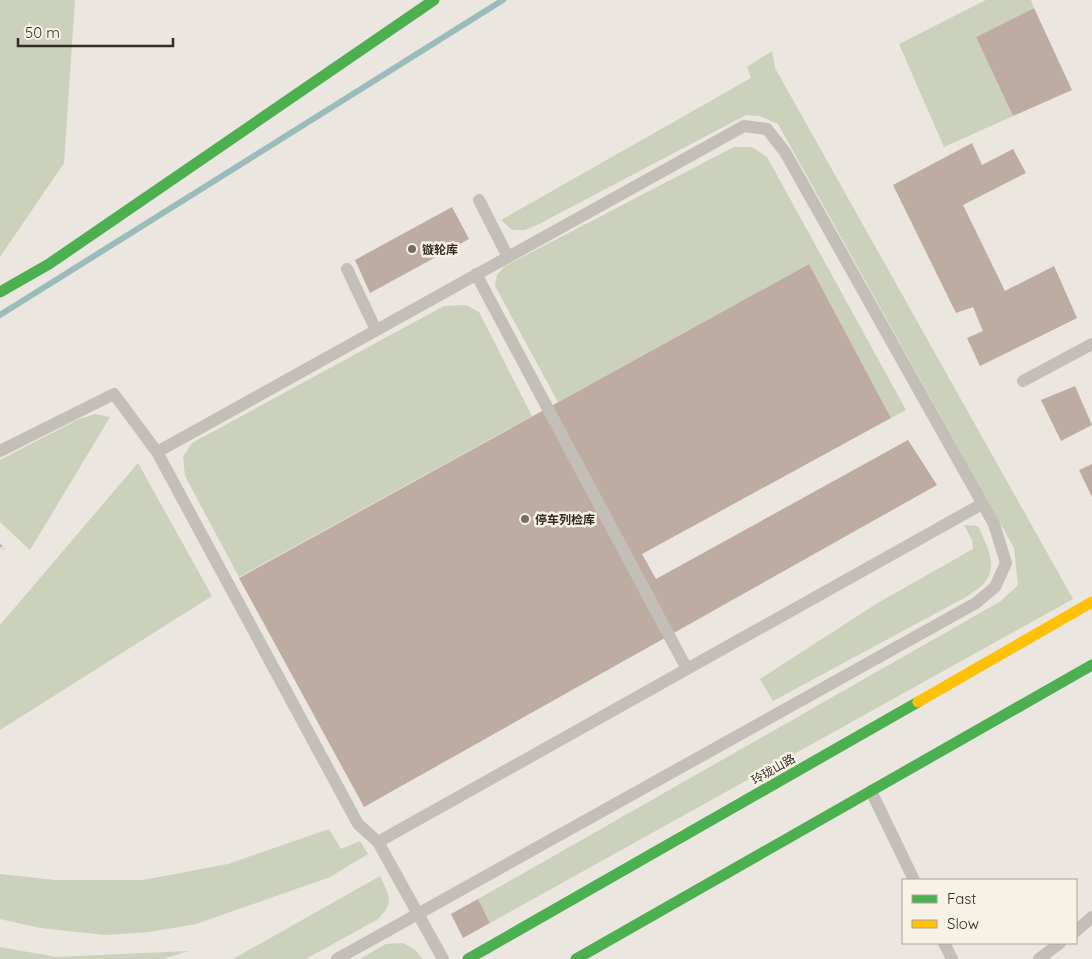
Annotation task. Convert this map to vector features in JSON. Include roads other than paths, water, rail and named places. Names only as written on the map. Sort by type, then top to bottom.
[{"type":"main road","points":[[0,292],[49,264],[434,0]]},
{"type":"main road","name":"玲珑山路","points":[[468,959],[1092,602]]},
{"type":"main road","points":[[576,959],[1092,665]]},
{"type":"lane","points":[[157,452],[744,126],[767,129],[784,152],[994,524],[1006,563],[995,587],[976,604],[337,959]]},
{"type":"lane","points":[[479,200],[508,257]]},
{"type":"lane","points":[[347,269],[376,330]]},
{"type":"lane","points":[[476,274],[687,669]]},
{"type":"lane","points":[[1022,381],[1092,344]]},
{"type":"lane","points":[[0,451],[114,394],[157,452],[358,824],[378,842],[443,959]]},
{"type":"lane","points":[[378,842],[982,504]]},
{"type":"lane","points":[[872,790],[914,879]]},
{"type":"lane","points":[[1077,930],[1092,917]]},
{"type":"lane","points":[[944,944],[952,959]]},
{"type":"lane","points":[[1039,959],[1059,944]]},
{"type":"waterway","points":[[0,315],[503,0]]},
{"type":"place","name":"镟轮库","points":[[412,249]]},
{"type":"place","name":"停车列检库","points":[[525,519]]}]
